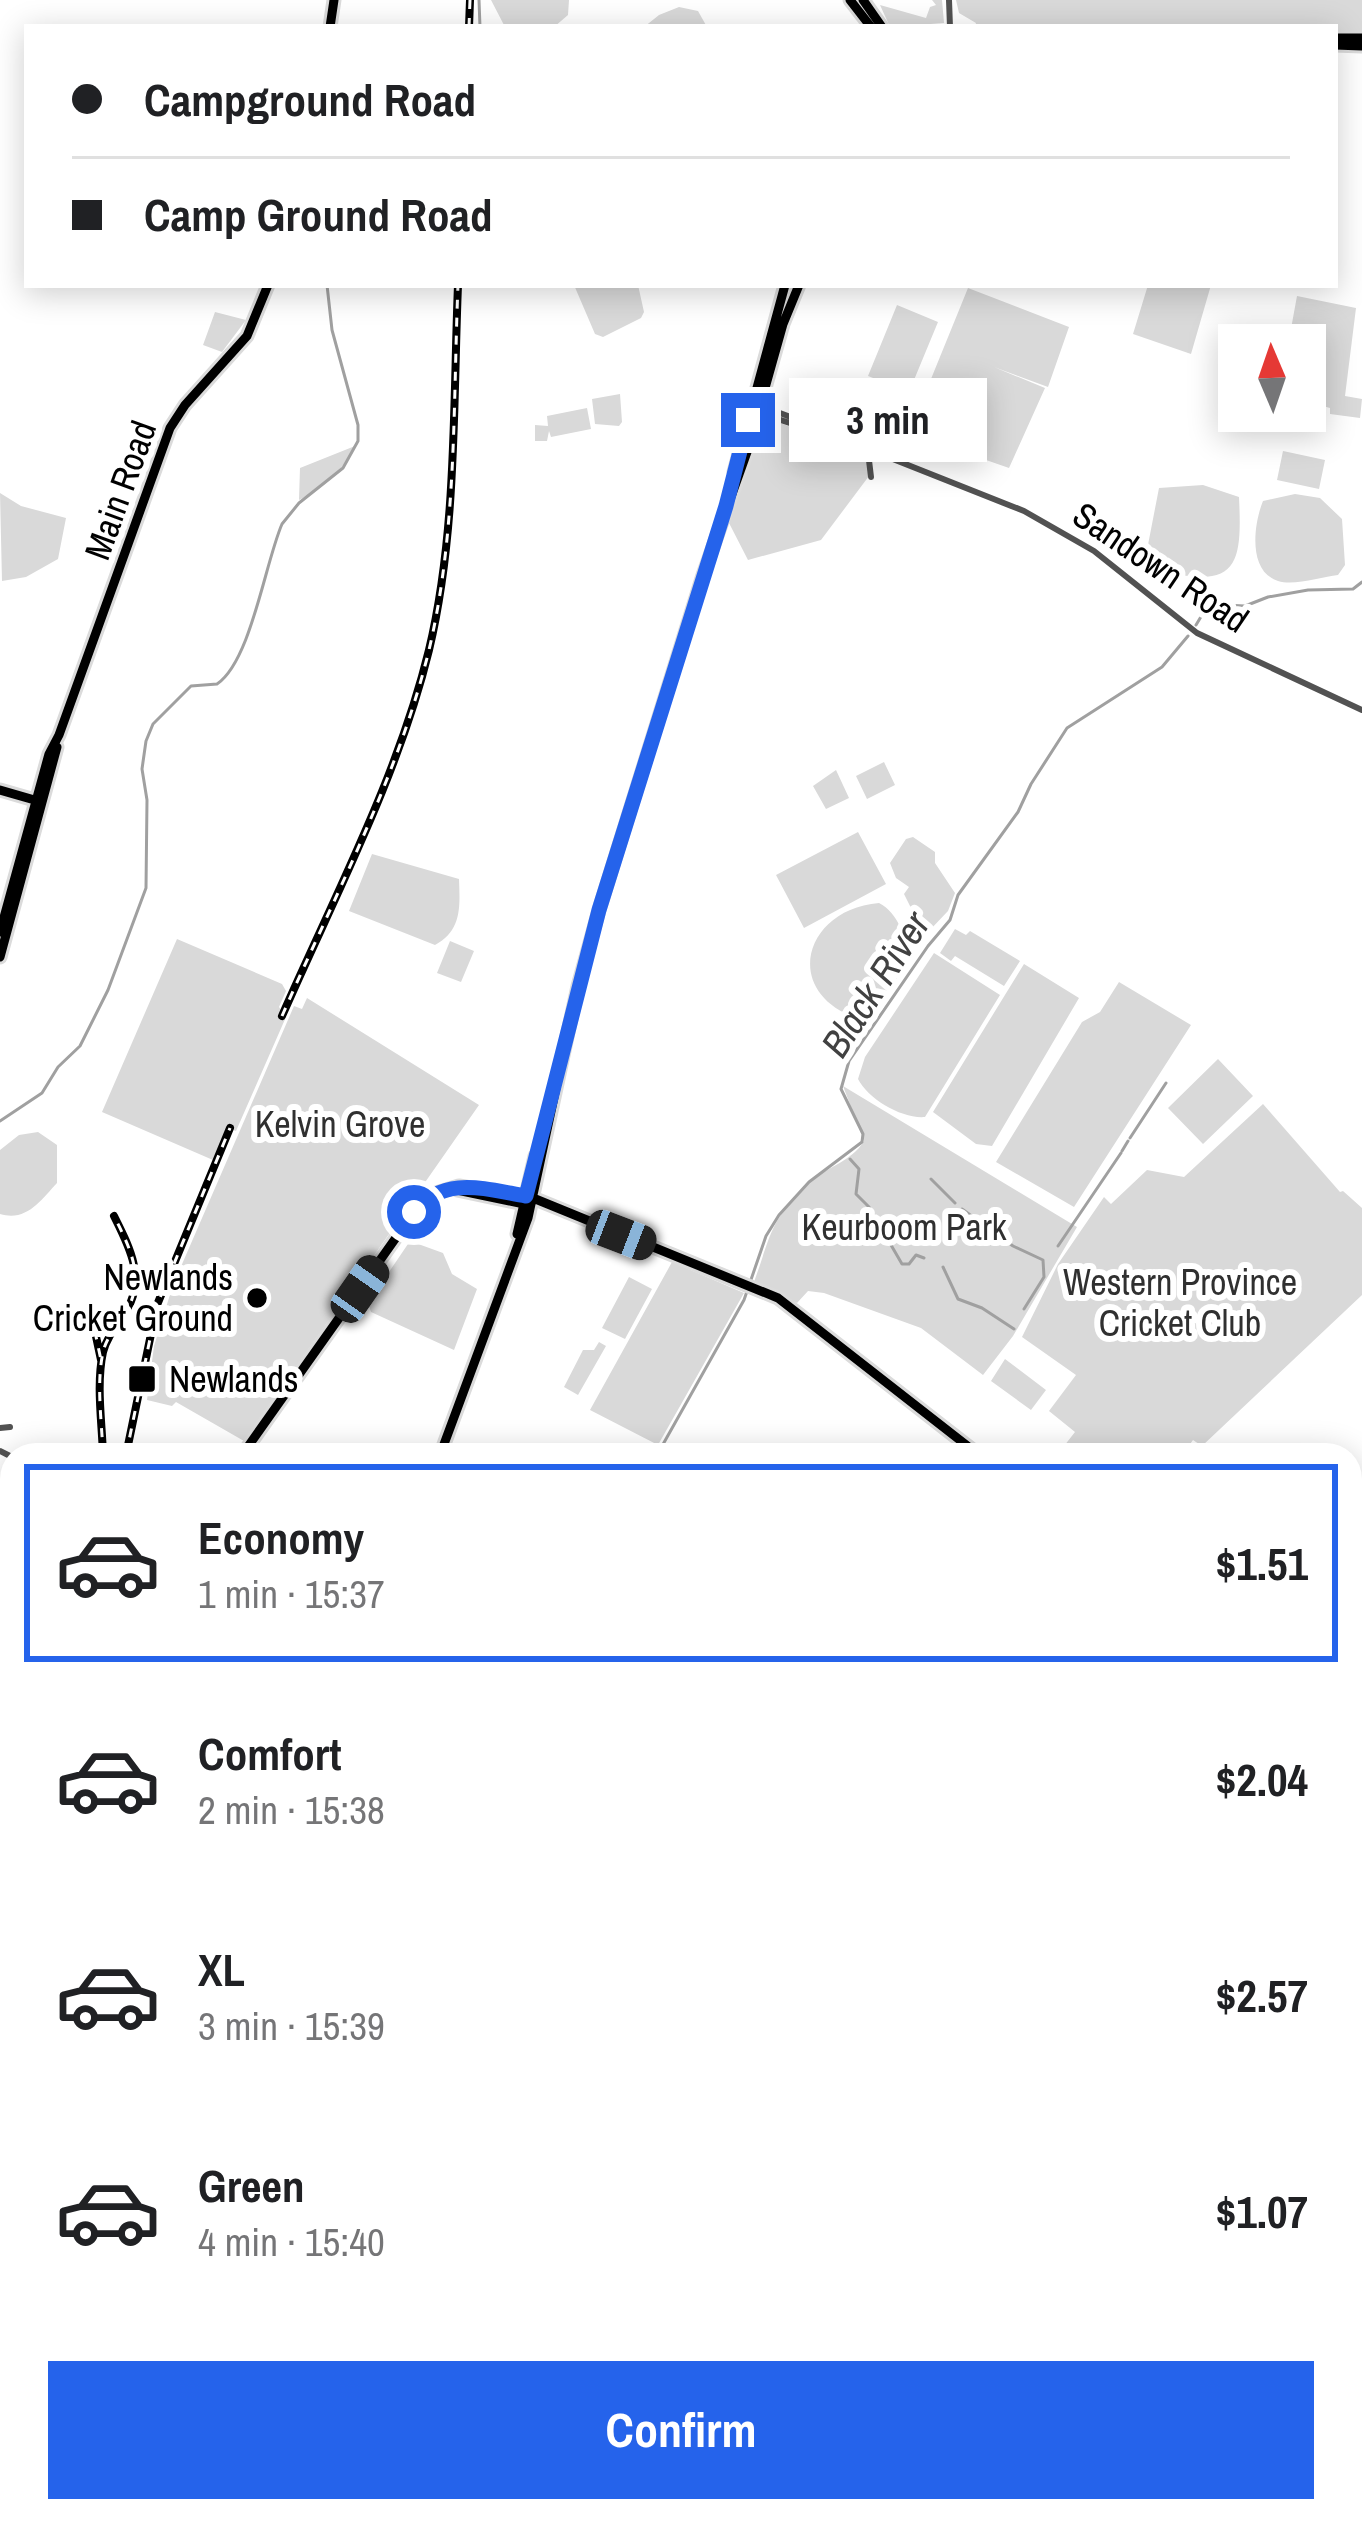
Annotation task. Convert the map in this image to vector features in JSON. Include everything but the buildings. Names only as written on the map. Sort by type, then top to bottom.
[{"type":"main road","points":[[850,0],[869,24]]},
{"type":"main road","name":"Main Road","points":[[0,932],[59,735],[170,428],[184,405],[247,336],[267,288]]},
{"type":"main road","points":[[755,409],[784,288]]},
{"type":"main road","points":[[444,1443],[501,1291],[528,1201],[599,910],[755,409],[798,288]]},
{"type":"main road","points":[[0,790],[40,801]]},
{"type":"main road","name":"Main Road","points":[[0,956],[40,801]]},
{"type":"main road","points":[[251,1443],[420,1205],[433,1194],[452,1188],[571,1214],[795,1309],[964,1443]]},
{"type":"street","name":"Sandown Road","points":[[755,409],[1024,511],[1074,537],[1197,633],[1362,710]]},
{"type":"street","points":[[864,448],[872,478]]},
{"type":"green space","points":[[491,0],[569,0],[568,15],[558,24],[503,24]]},
{"type":"green space","points":[[932,0],[942,0],[944,23],[889,24],[880,5],[926,18],[936,5]]},
{"type":"green space","points":[[956,0],[1362,0],[1362,32],[1338,32],[1338,24],[976,24],[959,13]]},
{"type":"green space","points":[[679,7],[698,11],[705,24],[648,24]]},
{"type":"green space","points":[[575,288],[639,288],[641,318],[603,337],[595,334]]},
{"type":"green space","points":[[968,288],[1069,327],[1048,387],[994,367],[1045,388],[1009,468],[943,445],[939,455],[921,445],[923,438],[909,433]]},
{"type":"green space","points":[[1147,288],[1210,288],[1191,354],[1133,334]]},
{"type":"green space","points":[[1297,296],[1356,308],[1345,396],[1362,399],[1360,418],[1330,414],[1326,407],[1326,324],[1292,324]]},
{"type":"green space","points":[[897,305],[938,322],[909,392],[868,376]]},
{"type":"green space","points":[[215,312],[246,320],[222,352],[203,345]]},
{"type":"green space","points":[[620,394],[619,426],[595,424],[592,399]]},
{"type":"green space","points":[[587,408],[591,429],[551,437],[549,431],[547,441],[535,441],[535,425],[548,426],[547,416]]},
{"type":"green space","points":[[772,420],[866,455],[872,472],[821,540],[748,560],[729,523],[763,423]]},
{"type":"green space","points":[[355,446],[332,478],[299,500],[300,468]]},
{"type":"green space","points":[[1283,451],[1325,460],[1319,489],[1277,480]]},
{"type":"green space","points":[[1203,485],[1239,497],[1237,553],[1222,573],[1167,572],[1147,550],[1159,488]]},
{"type":"green space","points":[[0,493],[21,506],[66,518],[58,559],[26,577],[2,581]]},
{"type":"green space","points":[[1295,494],[1320,498],[1342,519],[1345,565],[1338,575],[1285,582],[1268,576],[1261,567],[1256,533],[1263,501]]},
{"type":"green space","points":[[884,762],[895,785],[867,799],[856,776]]},
{"type":"green space","points":[[836,770],[849,798],[826,809],[813,786]]},
{"type":"green space","points":[[858,832],[886,884],[804,928],[776,875]]},
{"type":"green space","points":[[913,837],[935,852],[935,863],[955,893],[948,911],[929,931],[920,926],[904,894],[909,887],[896,878],[890,863],[906,839]]},
{"type":"green space","points":[[372,854],[459,879],[458,917],[444,939],[435,945],[349,911]]},
{"type":"green space","points":[[879,903],[900,928],[910,961],[870,1013],[859,1019],[834,1007],[818,991],[811,954],[819,935],[833,920]]},
{"type":"green space","points":[[955,929],[966,935],[970,931],[1020,961],[1004,986],[955,956],[951,961],[940,953]]},
{"type":"green space","points":[[177,939],[282,984],[286,991],[279,1007],[286,1017],[236,1131],[227,1128],[213,1160],[102,1112]]},
{"type":"green space","points":[[450,941],[474,951],[461,982],[437,973]]},
{"type":"green space","points":[[934,953],[1000,995],[925,1117],[916,1117],[878,1100],[858,1079],[865,1057]]},
{"type":"green space","points":[[1024,964],[1079,998],[992,1146],[976,1144],[933,1112]]},
{"type":"green space","points":[[1119,982],[1191,1025],[1074,1207],[996,1162],[1082,1022],[1100,1012]]},
{"type":"green space","name":"Kelvin Grove","points":[[307,998],[479,1105],[419,1191],[407,1197],[396,1194],[392,1199],[401,1217],[244,1441],[176,1402],[172,1406],[147,1400],[154,1346],[173,1285],[294,1006],[302,1009]]},
{"type":"green space","points":[[1218,1059],[1253,1096],[1203,1144],[1168,1108]]},
{"type":"green space","name":"Keurboom Park","points":[[843,1086],[1077,1227],[1013,1336],[983,1375],[921,1328],[824,1293],[808,1291],[797,1303],[754,1282],[773,1228],[787,1207],[810,1182],[853,1154],[864,1141]]},
{"type":"green space","name":"Western Province Cricket Club","points":[[1263,1104],[1340,1192],[1362,1208],[1362,1295],[1205,1443],[1066,1443],[1075,1432],[1049,1411],[1076,1375],[1022,1337],[1058,1264],[1104,1197],[1111,1204],[1147,1170],[1184,1177]]},
{"type":"green space","points":[[38,1132],[57,1145],[57,1183],[26,1212],[0,1214],[0,1150],[19,1135]]},
{"type":"green space","points":[[410,1241],[443,1253],[452,1274],[477,1289],[454,1350],[371,1312],[368,1303]]},
{"type":"green space","points":[[672,1262],[744,1293],[659,1443],[590,1410]]},
{"type":"green space","points":[[629,1277],[652,1289],[625,1339],[602,1328]]},
{"type":"green space","points":[[599,1342],[606,1346],[578,1395],[564,1387],[583,1350],[594,1350]]},
{"type":"green space","points":[[1005,1359],[1046,1390],[1031,1410],[991,1381]]},
{"type":"waterway","points":[[479,0],[480,24]]},
{"type":"waterway","points":[[0,1121],[42,1093],[58,1067],[80,1046],[108,990],[146,888],[147,800],[142,769],[153,724],[191,686],[217,684],[229,672],[248,634],[282,524],[299,503],[343,468],[358,441],[358,425],[332,330],[327,288]]},
{"type":"waterway","name":"Black River","points":[[1196,625],[1202,615],[1224,605],[1245,606],[1308,590],[1353,589],[1362,582]]},
{"type":"waterway","name":"Black River","points":[[664,1443],[744,1300],[766,1236],[779,1215],[809,1182],[862,1142],[863,1134],[841,1089],[849,1061],[950,920],[958,895],[1018,812],[1067,728],[1162,667],[1188,636]]},
{"type":"waterway","points":[[1130,1138],[1166,1083]]},
{"type":"waterway","points":[[1122,1151],[1128,1141]]},
{"type":"waterway","points":[[1058,1246],[1121,1153]]},
{"type":"waterway","points":[[850,1159],[859,1169],[856,1194],[869,1207],[902,1264],[909,1264],[916,1255],[924,1258]]},
{"type":"waterway","points":[[931,1179],[955,1203]]},
{"type":"waterway","points":[[962,1209],[1013,1246],[1043,1260],[1044,1277],[1024,1309]]},
{"type":"waterway","points":[[943,1267],[958,1299],[1014,1329]]},
{"type":"railway","points":[[469,24],[470,0]]},
{"type":"railway","points":[[282,1016],[383,790],[429,650],[449,515],[458,288]]},
{"type":"railway","points":[[128,1443],[157,1305],[230,1128]]},
{"type":"railway","points":[[102,1443],[103,1352],[135,1287],[130,1251],[114,1216]]},
{"type":"railway","points":[[91,1313],[101,1360]]},
{"type":"place","name":"Newlands Cricket Ground","points":[[257,1298]]},
{"type":"place","name":"Newlands","points":[[142,1379]]},
{"type":"route","points":[[414,1212],[433,1194],[459,1186],[526,1196],[599,910],[726,506],[748,420]]}]
